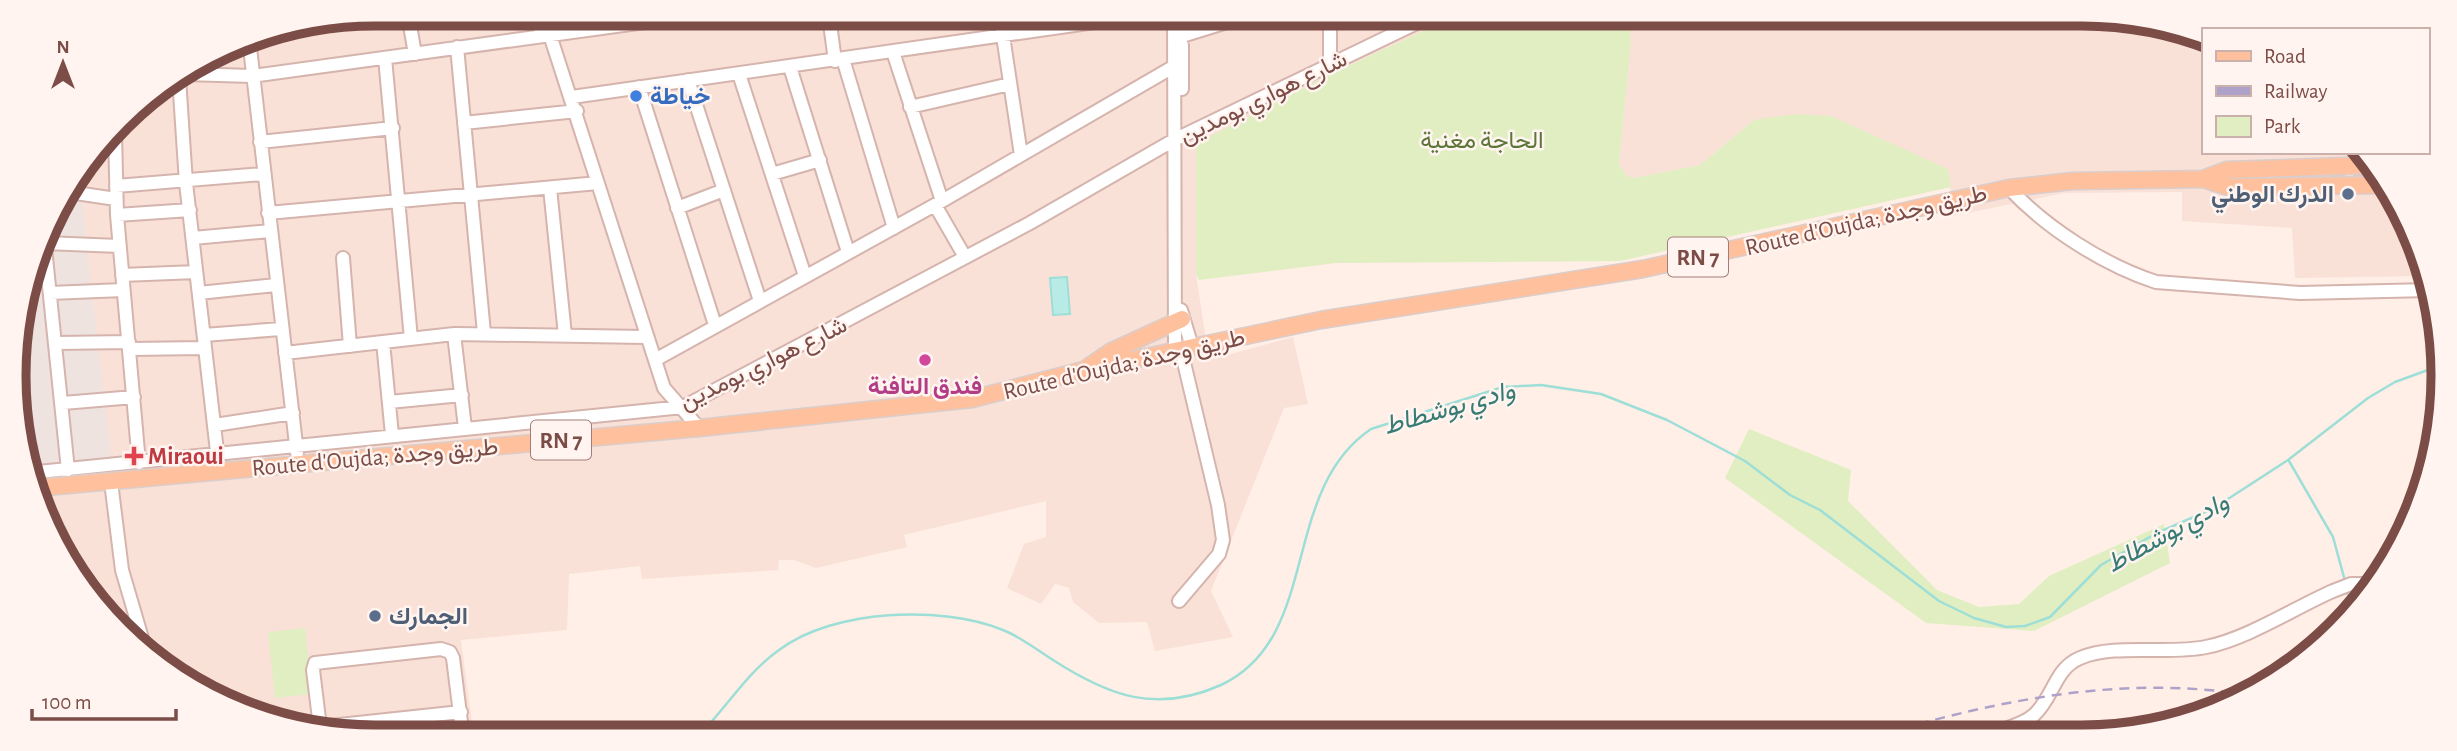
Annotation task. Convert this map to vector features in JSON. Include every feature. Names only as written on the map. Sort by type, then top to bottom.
[{"type":"main road","name":"Route d'Oujda; طريق وجدة","points":[[2203,179],[2227,170],[2361,166]]},
{"type":"main road","name":"Route d'Oujda; طريق وجدة","points":[[45,487],[111,482],[218,463],[299,464],[699,428],[972,399],[1084,370],[1183,349],[1394,307],[1643,269],[2009,188],[2072,181],[2203,179],[2228,187],[2374,185]]},
{"type":"main road","points":[[1084,370],[1110,352],[1178,321]]},
{"type":"street","points":[[410,26],[415,54]]},
{"type":"street","points":[[542,26],[577,111],[664,388],[699,428]]},
{"type":"street","points":[[199,74],[252,76],[604,26]]},
{"type":"street","points":[[831,26],[839,60],[894,228]]},
{"type":"street","points":[[1002,26],[1021,155]]},
{"type":"street","points":[[572,97],[1066,26]]},
{"type":"street","points":[[1174,26],[1178,139]]},
{"type":"street","points":[[1179,601],[1219,554],[1223,540],[1218,505],[1178,321],[1178,139],[1181,26]]},
{"type":"street","points":[[1182,36],[1216,26]]},
{"type":"street","points":[[1330,26],[1330,64]]},
{"type":"street","name":"شارع هواري بومدين","points":[[40,472],[139,463],[218,463],[296,447],[392,435],[683,407],[965,257],[1178,139],[1410,26]]},
{"type":"street","points":[[457,47],[484,333]]},
{"type":"street","points":[[250,50],[299,464]]},
{"type":"street","points":[[893,52],[939,203],[965,257]]},
{"type":"street","points":[[384,58],[393,128],[411,339]]},
{"type":"street","points":[[790,67],[848,252]]},
{"type":"street","points":[[655,360],[939,203],[1174,67]]},
{"type":"street","points":[[739,74],[805,276]]},
{"type":"street","points":[[688,79],[760,301]]},
{"type":"street","points":[[910,107],[1010,84]]},
{"type":"street","points":[[180,86],[186,183],[218,463]]},
{"type":"street","points":[[639,87],[715,325]]},
{"type":"street","points":[[464,123],[577,111]]},
{"type":"street","points":[[260,142],[393,128]]},
{"type":"street","points":[[113,145],[139,463]]},
{"type":"street","points":[[772,174],[820,160]]},
{"type":"street","points":[[78,192],[116,193],[263,174]]},
{"type":"street","points":[[268,213],[598,183]]},
{"type":"street","points":[[550,188],[565,335]]},
{"type":"street","points":[[2009,188],[2028,207],[2079,242],[2139,276],[2156,282],[2300,293],[2420,290]]},
{"type":"street","points":[[677,208],[724,190]]},
{"type":"street","points":[[117,215],[190,210]]},
{"type":"street","points":[[193,238],[270,232]]},
{"type":"street","points":[[53,242],[120,246]]},
{"type":"street","points":[[343,258],[350,346]]},
{"type":"street","points":[[47,259],[68,470]]},
{"type":"street","points":[[122,275],[196,272]]},
{"type":"street","points":[[199,292],[276,285]]},
{"type":"street","points":[[50,293],[123,290]]},
{"type":"street","points":[[57,343],[130,345],[204,341],[281,329]]},
{"type":"street","points":[[285,353],[454,334],[646,337]]},
{"type":"street","points":[[454,334],[465,428]]},
{"type":"street","points":[[383,342],[392,435]]},
{"type":"street","points":[[657,411],[664,388]]},
{"type":"street","points":[[389,402],[461,395]]},
{"type":"street","points":[[63,403],[134,397]]},
{"type":"street","points":[[215,425],[293,413]]},
{"type":"street","points":[[111,482],[122,570],[141,634]]},
{"type":"street","points":[[2018,725],[2033,716],[2051,694],[2060,672],[2083,657],[2113,652],[2174,652],[2211,646],[2333,591],[2351,584],[2362,584]]},
{"type":"street","points":[[311,719],[315,663],[446,650],[453,658],[462,725]]},
{"type":"street","points":[[354,724],[460,712]]},
{"type":"shaded area","points":[[1434,26],[1331,74],[1196,274],[1209,360],[1293,337],[1308,404],[1284,408],[1211,591],[1233,637],[1155,651],[1147,622],[1099,623],[1073,602],[1069,588],[1055,584],[1041,604],[1007,588],[1024,544],[1046,537],[1046,501],[904,535],[907,547],[816,568],[794,560],[779,560],[778,570],[642,579],[640,566],[569,574],[567,630],[461,640],[472,725],[353,724],[285,713],[221,689],[163,653],[113,606],[98,588],[62,530],[38,466],[29,421],[27,353],[38,285],[62,221],[85,181],[113,145],[145,113],[181,85],[221,62],[263,45],[307,33],[353,27]]},
{"type":"shaded area","points":[[1630,26],[2082,26],[2127,29],[2172,38],[2202,48],[2202,154],[2352,154],[2372,181],[2395,221],[2416,276],[2295,278],[2292,228],[2182,221],[2182,192],[2064,193],[1953,216],[1948,169],[1754,120],[1700,165],[1634,178],[1627,176],[1619,164],[1631,42]]},
{"type":"shaded area","points":[[80,189],[114,481],[44,486],[29,421],[26,376],[33,307],[53,242]]},
{"type":"green space","name":"الحاجة مغنية","points":[[1434,26],[1630,26],[1631,42],[1619,164],[1627,176],[1634,178],[1700,165],[1754,120],[1794,114],[1831,116],[1948,169],[1951,187],[1620,261],[1336,263],[1199,280],[1196,274],[1196,149],[1201,141],[1331,74]]},
{"type":"green space","points":[[1749,429],[1851,470],[1848,501],[1937,590],[1979,607],[2019,604],[2049,576],[2164,524],[2170,563],[2034,631],[1926,623],[1725,478]]},
{"type":"green space","points":[[305,628],[312,694],[275,698],[268,632]]},
{"type":"water","points":[[1067,277],[1070,314],[1053,315],[1050,278]]},
{"type":"waterway","name":"وادي بوشطاط","points":[[708,725],[748,678],[779,650],[802,636],[828,626],[888,615],[950,617],[1003,630],[1074,673],[1134,697],[1175,698],[1197,694],[1221,685],[1253,663],[1274,634],[1289,600],[1323,489],[1342,456],[1371,429],[1503,387],[1541,385],[1601,394],[1667,420],[1745,461],[1790,495],[1820,510],[1939,601],[1974,618],[2006,627],[2025,626],[2050,617],[2101,565],[2155,534],[2214,508],[2288,460],[2368,398],[2395,382],[2431,369]]},
{"type":"waterway","points":[[2289,461],[2333,537],[2345,581]]},
{"type":"waterway","points":[[2347,591],[2349,600]]},
{"type":"tunnel","points":[[2209,179],[2369,177]]},
{"type":"railway","points":[[1916,725],[2020,701],[2111,689],[2202,689],[2228,692]]},
{"type":"place","name":"خياطة","points":[[636,96]]},
{"type":"place","name":"الدرك الوطني","points":[[2348,194]]},
{"type":"place","name":"فندق التافنة","points":[[925,360]]},
{"type":"place","name":"Miraoui","points":[[134,456]]},
{"type":"place","name":"الجمارك","points":[[375,616]]}]
